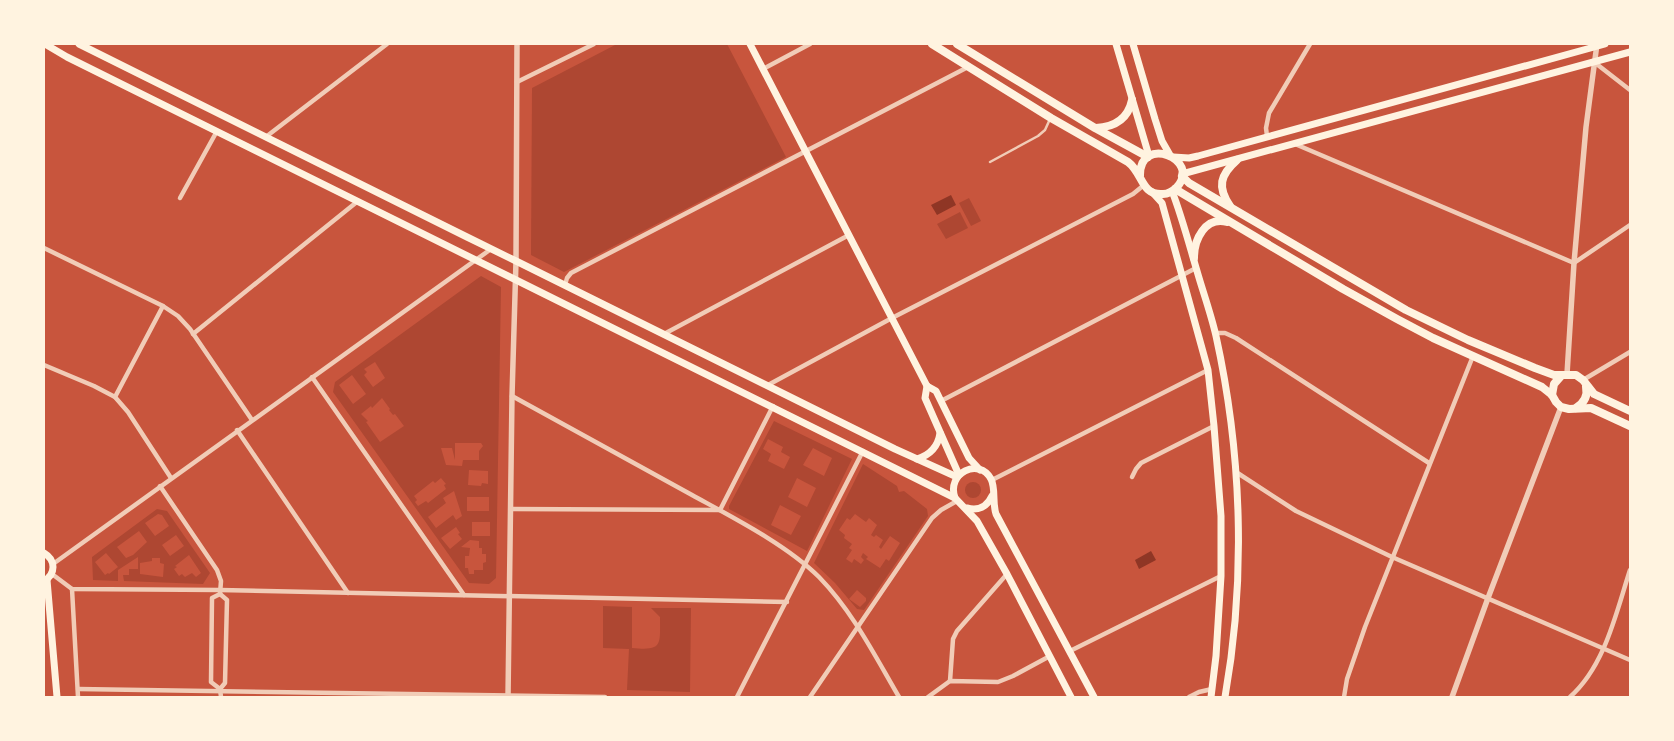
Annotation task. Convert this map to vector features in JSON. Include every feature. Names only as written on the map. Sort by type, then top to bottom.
[{"type":"main road","points":[[80,44],[917,459],[958,476]]},
{"type":"main road","points":[[750,44],[927,386],[936,392],[969,458],[992,480],[996,514],[1094,697]]},
{"type":"main road","points":[[932,44],[1051,118],[1128,162],[1138,170],[1144,185],[1162,203],[1208,370],[1214,426],[1221,516],[1221,576],[1216,656],[1211,697]]},
{"type":"main road","points":[[957,44],[1095,128],[1149,157]]},
{"type":"main road","points":[[1116,44],[1149,157]]},
{"type":"main road","points":[[1133,44],[1162,141],[1179,163],[1182,175],[1189,183],[1307,254],[1413,314],[1547,373],[1576,375],[1598,396],[1630,411]]},
{"type":"main road","points":[[1140,176],[1142,166],[1149,157],[1160,153],[1189,158],[1605,44]]},
{"type":"main road","points":[[44,45],[863,451],[956,500],[977,521],[1071,697]]},
{"type":"main road","points":[[1182,175],[1630,52]]},
{"type":"main road","points":[[1095,128],[1109,126],[1123,119],[1129,111],[1132,100]]},
{"type":"main road","points":[[1232,208],[1225,198],[1221,184],[1228,170],[1237,160]]},
{"type":"main road","points":[[1152,192],[1164,194],[1174,190],[1182,175]]},
{"type":"main road","points":[[1174,190],[1397,319],[1534,383],[1552,395],[1561,407],[1568,409],[1591,408],[1630,426]]},
{"type":"main road","points":[[1174,190],[1222,363],[1236,472],[1238,517],[1236,610],[1234,641],[1224,697]]},
{"type":"main road","points":[[1194,258],[1195,243],[1203,229],[1216,221],[1231,223]]},
{"type":"main road","points":[[1552,395],[1554,384],[1564,375]]},
{"type":"main road","points":[[1576,408],[1585,400],[1587,392],[1584,383]]},
{"type":"main road","points":[[927,386],[924,398],[958,476]]},
{"type":"main road","points":[[917,459],[925,456],[934,448],[939,441],[940,433]]},
{"type":"main road","points":[[956,500],[953,489],[958,476],[969,470],[980,470]]},
{"type":"main road","points":[[964,507],[972,509],[981,508],[988,503],[993,495]]},
{"type":"main road","points":[[44,553],[50,557],[53,564],[48,578],[57,697]]},
{"type":"street","points":[[267,136],[387,44]]},
{"type":"street","points":[[508,696],[512,396],[516,280],[517,44]]},
{"type":"street","points":[[517,82],[594,44]]},
{"type":"street","points":[[763,69],[810,44]]},
{"type":"street","points":[[1267,136],[1266,128],[1269,113],[1310,44]]},
{"type":"street","points":[[1564,375],[1586,127],[1597,45]]},
{"type":"street","points":[[1594,62],[1630,90]]},
{"type":"street","points":[[565,285],[571,273],[968,67]]},
{"type":"street","points":[[180,198],[217,131]]},
{"type":"street","points":[[1296,144],[1574,263]]},
{"type":"street","points":[[768,385],[892,318],[1132,194],[1144,185]]},
{"type":"street","points":[[194,334],[358,201]]},
{"type":"street","points":[[1574,263],[1630,225]]},
{"type":"street","points":[[664,334],[849,236]]},
{"type":"street","points":[[44,248],[164,306],[182,320],[194,334],[252,420]]},
{"type":"street","points":[[53,564],[491,249]]},
{"type":"street","points":[[941,401],[1196,268]]},
{"type":"street","points":[[115,397],[164,306]]},
{"type":"street","points":[[1215,333],[1224,333],[1236,338],[1430,462]]},
{"type":"street","points":[[1584,383],[1630,352]]},
{"type":"street","points":[[1344,697],[1350,668],[1392,557],[1473,356]]},
{"type":"street","points":[[44,365],[115,397],[125,408],[171,478]]},
{"type":"street","points":[[992,480],[1208,370]]},
{"type":"street","points":[[312,377],[464,595]]},
{"type":"street","points":[[512,396],[720,510],[776,544],[806,566],[828,587],[859,627],[899,697]]},
{"type":"street","points":[[720,510],[772,406]]},
{"type":"street","points":[[1452,697],[1561,407]]},
{"type":"street","points":[[1132,477],[1141,463],[1214,426]]},
{"type":"street","points":[[237,430],[348,593]]},
{"type":"street","points":[[737,697],[806,566],[863,451]]},
{"type":"street","points":[[1236,472],[1296,511],[1392,557],[1630,660]]},
{"type":"street","points":[[160,486],[217,570],[221,581],[220,592],[227,600],[225,683],[220,693]]},
{"type":"street","points":[[810,697],[932,518],[956,500]]},
{"type":"street","points":[[511,509],[720,510]]},
{"type":"street","points":[[1570,697],[1585,682],[1603,649],[1630,570]]},
{"type":"street","points":[[950,681],[953,639],[957,631],[1007,574]]},
{"type":"street","points":[[1070,651],[1221,576]]},
{"type":"street","points":[[48,578],[72,589],[787,602]]},
{"type":"street","points":[[72,589],[78,697]]},
{"type":"street","points":[[220,592],[212,598],[211,682],[220,693]]},
{"type":"street","points":[[928,697],[950,681],[998,682],[1050,656]]},
{"type":"street","points":[[1189,697],[1212,689]]},
{"type":"street","points":[[78,690],[336,696],[605,697]]},
{"type":"lane","points":[[990,162],[1038,136],[1045,130],[1051,118]]},
{"type":"shaded area","points":[[617,44],[727,44],[786,157],[564,272],[531,255],[532,88]]},
{"type":"shaded area","points":[[951,195],[956,205],[937,215],[931,205]]},
{"type":"shaded area","points":[[969,198],[981,221],[971,226],[959,203]]},
{"type":"shaded area","points":[[960,212],[968,228],[946,239],[937,224]]},
{"type":"shaded area","points":[[481,276],[501,287],[496,578],[489,584],[469,583],[333,392],[335,382]],"holes":[[[375,362],[385,378],[373,387],[364,375],[367,372],[364,369]],[[352,375],[366,394],[353,404],[339,385]],[[382,398],[389,410],[393,415],[395,414],[404,426],[380,442],[366,422],[368,421],[361,414],[371,406],[372,408]],[[455,443],[481,443],[483,446],[479,451],[479,460],[463,460],[462,466],[446,465],[441,448],[452,448],[455,460]],[[469,470],[488,471],[488,484],[482,483],[481,486],[468,485]],[[441,478],[446,484],[444,485],[446,489],[428,503],[426,501],[418,506],[414,496],[433,481],[435,483]],[[454,491],[462,516],[456,520],[453,515],[436,528],[428,517],[446,503],[443,498]],[[467,497],[489,497],[489,511],[467,511]],[[472,522],[490,522],[490,536],[472,536]],[[456,527],[462,539],[450,549],[441,538]],[[470,540],[479,541],[479,548],[482,548],[482,554],[486,554],[483,570],[474,570],[474,574],[469,574],[468,568],[465,568],[465,556],[469,556],[470,548],[461,547]]]},
{"type":"shaded area","points":[[774,421],[852,459],[807,551],[729,509]],"holes":[[[768,439],[783,447],[781,452],[790,457],[784,469],[768,461],[771,454],[763,449]],[[813,448],[832,458],[824,476],[803,465]],[[797,478],[816,488],[807,507],[788,497]],[[780,505],[801,516],[791,535],[771,525]]]},
{"type":"shaded area","points":[[863,464],[897,486],[899,492],[904,491],[927,509],[928,516],[864,610],[857,609],[835,583],[814,563]],"holes":[[[855,514],[866,522],[869,518],[877,525],[871,535],[874,537],[876,535],[883,540],[879,547],[881,549],[890,536],[900,543],[889,561],[886,559],[880,568],[866,559],[868,557],[863,553],[861,557],[864,560],[861,564],[854,559],[852,563],[846,559],[852,550],[849,548],[852,544],[844,538],[845,535],[839,530],[847,518],[850,520]],[[857,590],[866,598],[866,601],[860,607],[849,599]]]},
{"type":"shaded area","points":[[973,482],[979,484],[981,490],[979,496],[973,498],[967,496],[965,490],[967,484]]},
{"type":"shaded area","points":[[157,509],[167,511],[210,573],[203,584],[124,581],[123,575],[129,575],[129,569],[138,569],[138,557],[118,570],[118,581],[93,580],[92,557]],"holes":[[[158,514],[162,515],[169,526],[155,536],[145,523]],[[139,531],[147,542],[133,555],[126,558],[117,547]],[[176,535],[184,546],[170,556],[162,545]],[[106,553],[118,567],[105,575],[95,562]],[[189,555],[201,573],[196,577],[192,573],[185,577],[182,574],[179,576],[174,569],[177,567],[175,566]],[[152,558],[160,558],[160,563],[164,564],[163,577],[140,574],[140,563],[152,561]]]},
{"type":"shaded area","points":[[1151,551],[1156,560],[1139,569],[1135,560]]},
{"type":"shaded area","points":[[603,606],[632,607],[632,648],[642,649],[654,647],[658,644],[659,640],[660,617],[651,608],[691,608],[690,692],[627,690],[629,649],[603,648]]}]
